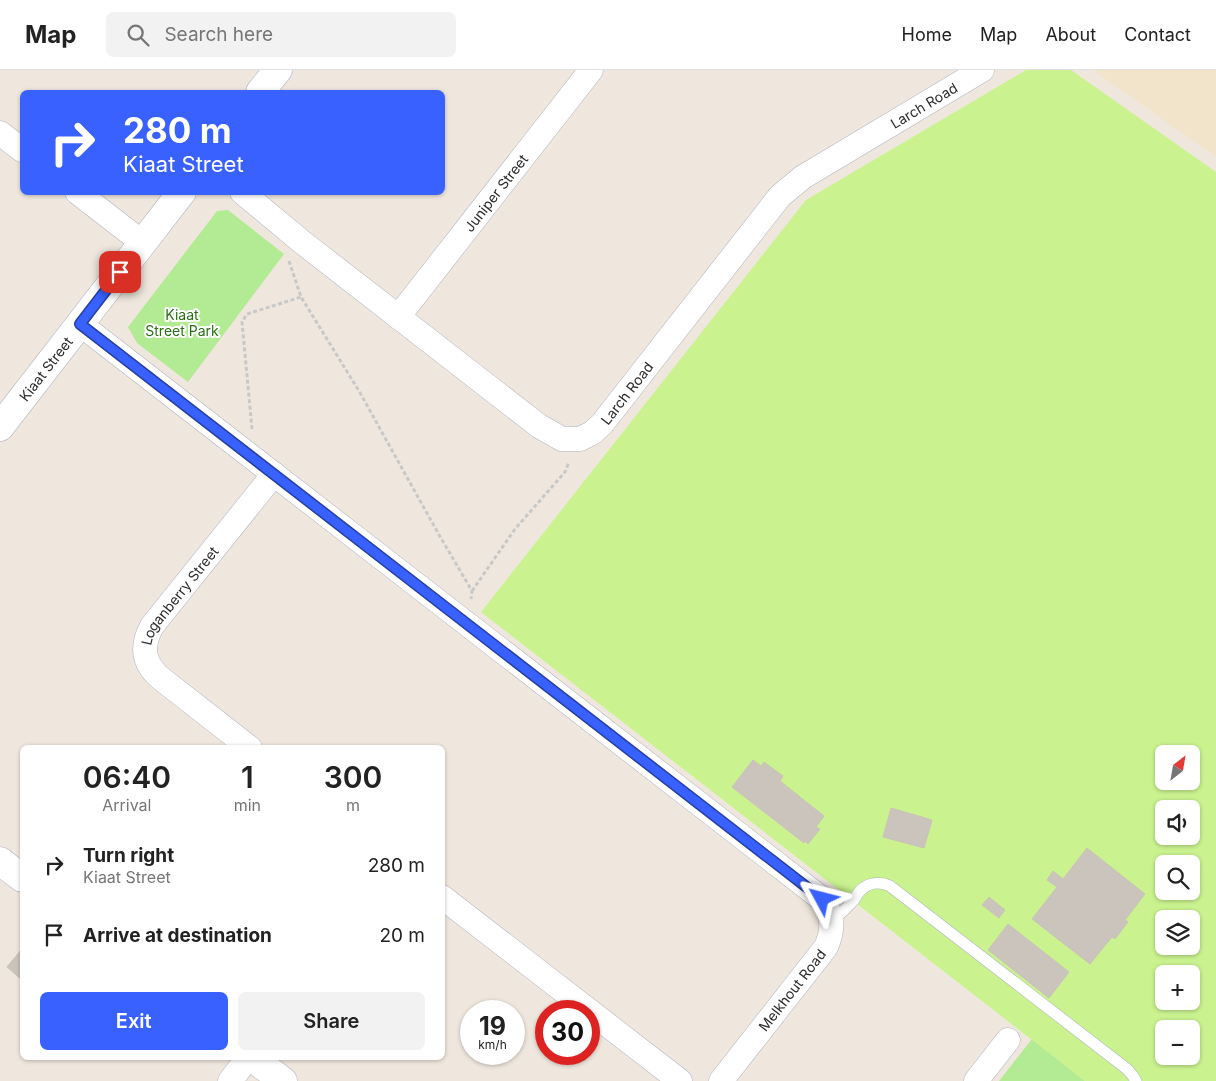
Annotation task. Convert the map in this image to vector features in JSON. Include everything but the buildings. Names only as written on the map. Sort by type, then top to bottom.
[{"type":"street","points":[[262,90],[278,70]]},
{"type":"street","name":"Juniper Street","points":[[398,316],[591,70]]},
{"type":"street","name":"Larch Road","points":[[580,439],[602,424],[780,196],[803,177],[982,70]]},
{"type":"street","points":[[0,133],[20,148]]},
{"type":"street","points":[[81,195],[142,243]]},
{"type":"street","name":"Kiaat Street","points":[[0,427],[180,195]]},
{"type":"street","points":[[246,195],[302,242],[539,426],[562,438],[580,439]]},
{"type":"street","points":[[80,324],[822,899],[832,922]]},
{"type":"street","name":"Loganberry Street","points":[[246,745],[151,670],[145,653],[145,643],[152,626],[274,474]]},
{"type":"street","points":[[0,860],[20,876]]},
{"type":"street","points":[[445,899],[680,1081]]},
{"type":"street","name":"Melkhout Road","points":[[721,1081],[826,946],[830,939],[832,922]]},
{"type":"street","points":[[976,1081],[1008,1040]]},
{"type":"street","points":[[230,1081],[246,1060]]},
{"type":"street","points":[[255,1060],[283,1081]]},
{"type":"lane","points":[[832,922],[862,889],[878,883],[890,886],[1127,1069],[1136,1081]]},
{"type":"path","points":[[302,242],[289,262],[301,297],[359,391],[472,591]]},
{"type":"path","points":[[242,450],[253,433],[242,322],[248,314],[301,297]]},
{"type":"path","points":[[459,618],[471,603],[472,591],[515,529],[565,472],[580,439]]},
{"type":"shaded area","points":[[1093,70],[1216,70],[1216,157]]},
{"type":"green space","points":[[1026,70],[1071,70],[1216,172],[1216,1081],[1085,1081],[481,612],[806,200]]},
{"type":"green space","name":"Kiaat Street Park","points":[[228,210],[284,254],[188,382],[137,343],[128,327],[217,211]]},
{"type":"green space","points":[[1032,1039],[1085,1081],[999,1081]]},
{"type":"route","points":[[120,272],[80,324],[822,899]]}]
